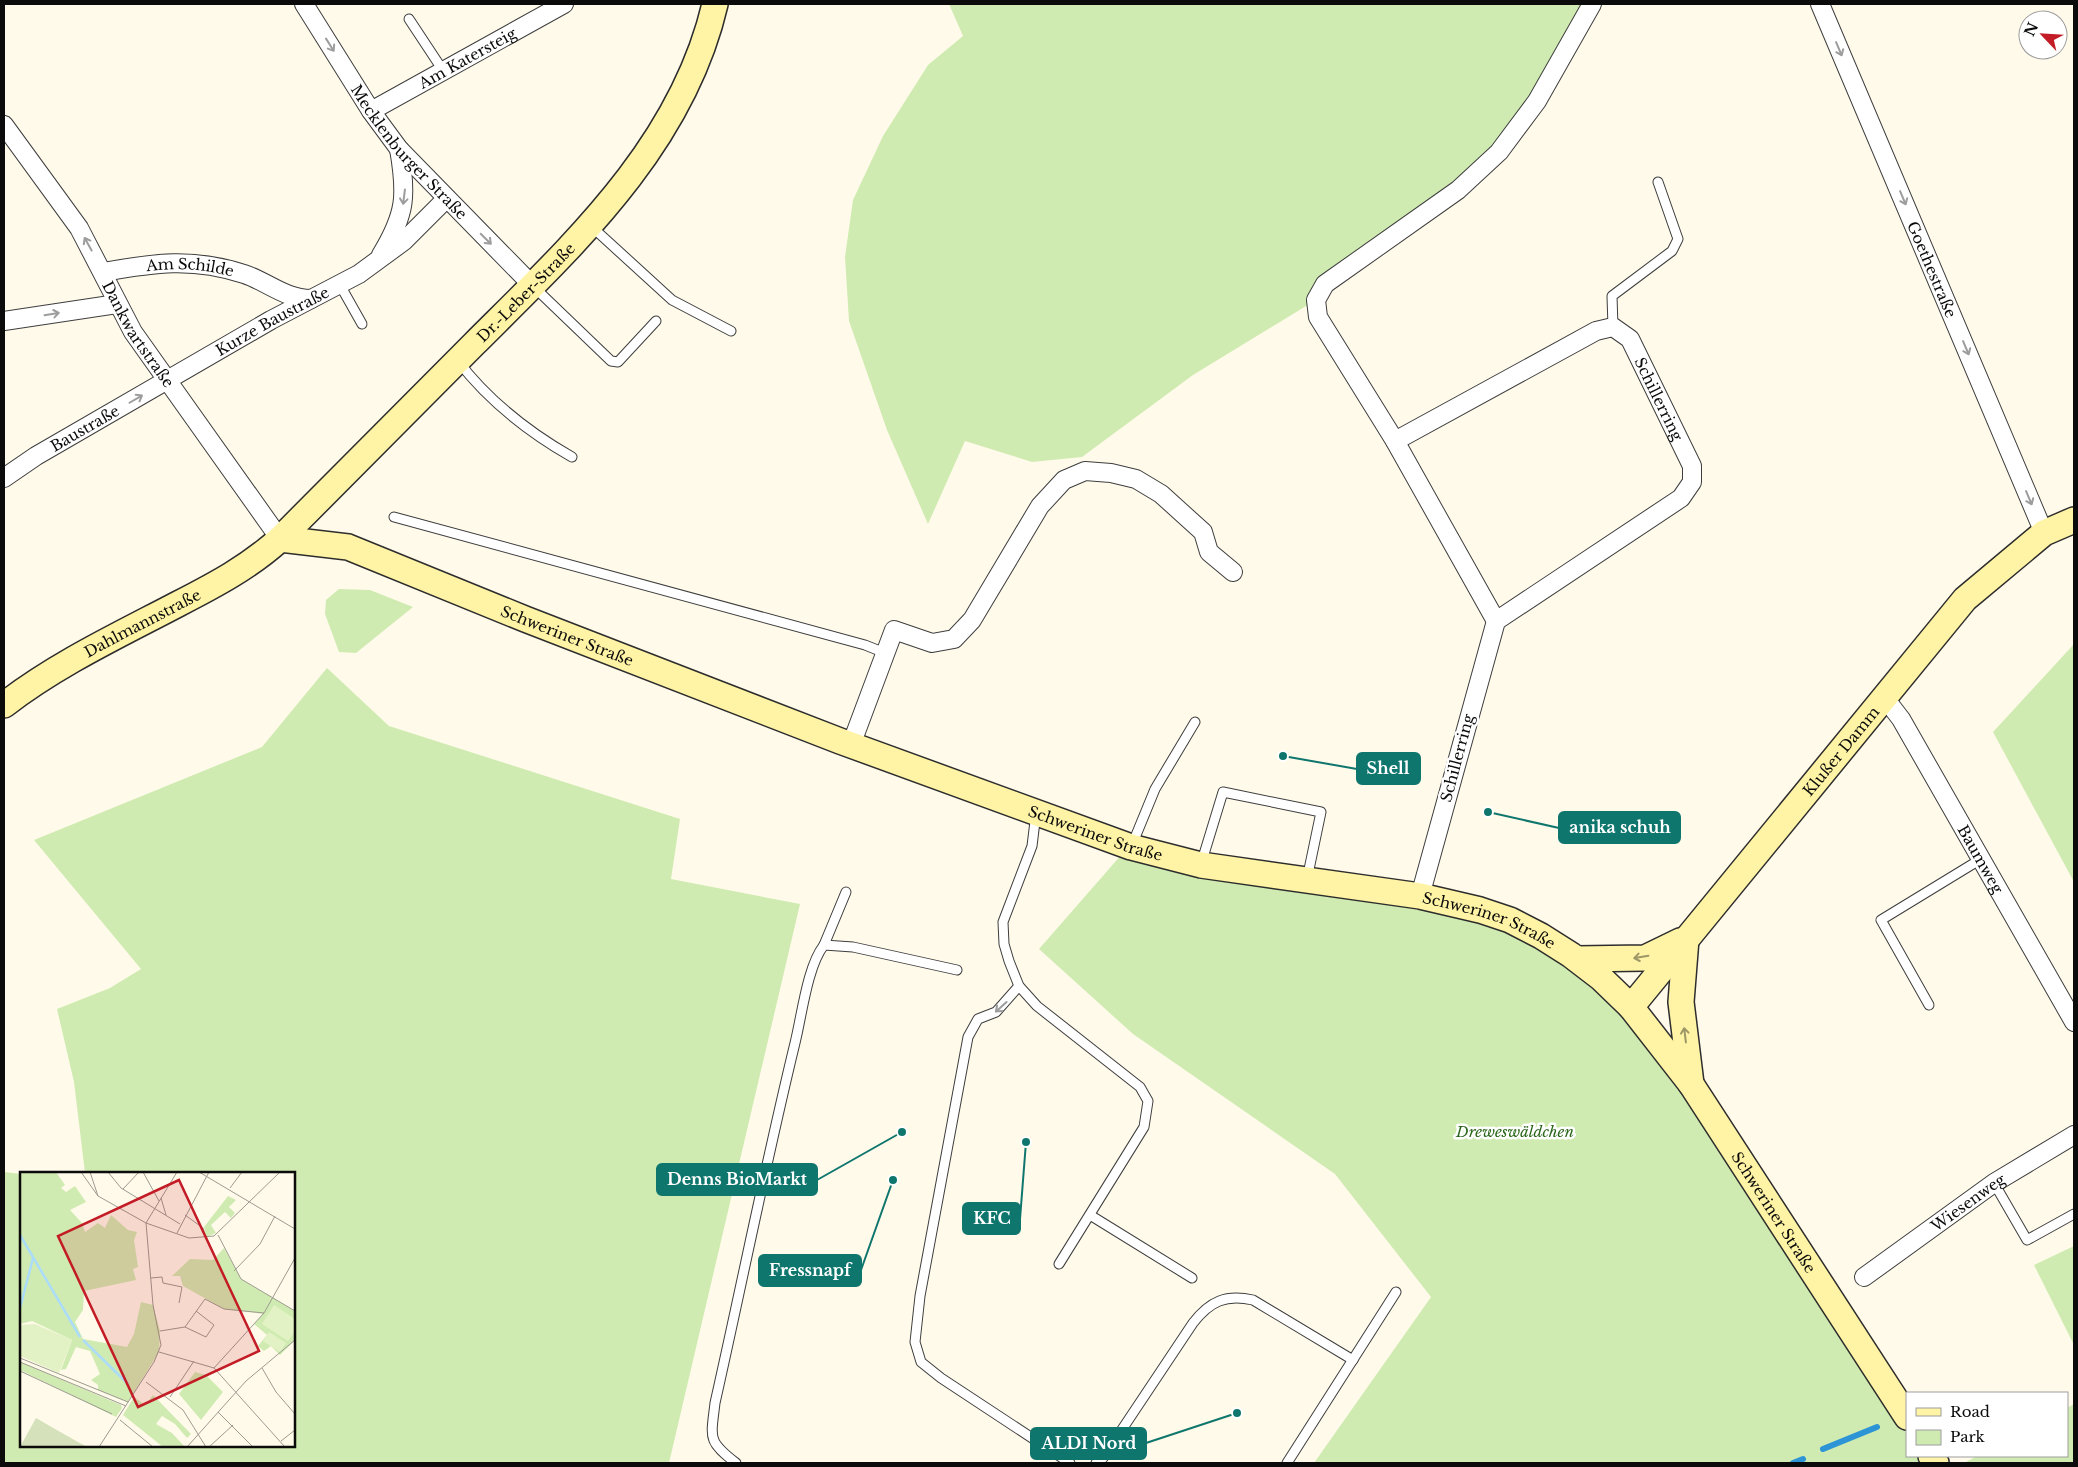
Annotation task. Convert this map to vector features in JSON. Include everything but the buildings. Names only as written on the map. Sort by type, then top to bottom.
[{"type":"main road","name":"Dr.-Leber-Straße","points":[[280,539],[591,226],[659,136],[701,49],[710,5]]},
{"type":"main road","name":"Klußer Damm","points":[[1631,1007],[1965,599],[2044,533],[2074,520]]},
{"type":"main road","name":"Dahlmannstraße","points":[[4,705],[22,690],[78,656],[240,572],[280,539]]},
{"type":"main road","name":"Schweriner Straße","points":[[280,539],[348,547],[525,619],[851,745],[1131,847],[1201,865],[1420,896],[1480,910],[1510,920],[1541,936],[1577,959],[1601,978],[1631,1007],[1691,1084],[1906,1415]]},
{"type":"main road","points":[[1577,959],[1645,958],[1686,939],[1681,1002],[1691,1084]]},
{"type":"street","name":"Mecklenburger Straße","points":[[304,4],[371,111],[399,149],[446,200],[532,286]]},
{"type":"street","name":"Am Katersteig","points":[[371,111],[564,4]]},
{"type":"street","points":[[1496,621],[1395,441],[1318,317],[1316,300],[1325,284],[1458,190],[1499,152],[1537,101],[1592,4]]},
{"type":"street","name":"Goethestraße","points":[[1820,4],[2044,533]]},
{"type":"street","name":"Dankwartstraße","points":[[4,124],[79,228],[103,272],[117,304],[167,381],[280,539]]},
{"type":"street","name":"Kurze Baustraße","points":[[377,261],[392,237],[404,200],[405,184],[399,149]]},
{"type":"street","name":"Kurze Baustraße","points":[[167,381],[270,320],[340,285],[377,261],[404,241],[446,200]]},
{"type":"street","name":"Am Schilde","points":[[103,272],[147,261],[196,263],[243,274],[290,297],[312,299]]},
{"type":"street","points":[[270,320],[278,305],[272,287]]},
{"type":"street","points":[[4,321],[117,304]]},
{"type":"street","points":[[1395,441],[1596,331],[1613,327]]},
{"type":"street","name":"Schillerring","points":[[1420,896],[1496,621],[1680,498],[1692,482],[1692,466],[1630,339],[1613,327]]},
{"type":"street","name":"Baustraße","points":[[4,478],[36,456],[167,381]]},
{"type":"street","points":[[851,745],[894,630],[932,643],[954,639],[972,620],[1040,506],[1064,480],[1085,470],[1136,479],[1161,494],[1203,532],[1209,552],[1233,572]]},
{"type":"street","name":"Baumweg","points":[[1884,697],[1901,719],[2074,1022]]},
{"type":"street","name":"Wiesenweg","points":[[1864,1277],[1994,1183],[2074,1135]]},
{"type":"lane","points":[[409,19],[444,72]]},
{"type":"lane","points":[[1613,327],[1612,296],[1672,250],[1678,239],[1658,182]]},
{"type":"lane","points":[[591,226],[672,300],[731,331]]},
{"type":"lane","points":[[340,285],[362,324]]},
{"type":"lane","points":[[532,286],[611,361],[618,362],[656,322]]},
{"type":"lane","points":[[458,361],[476,385],[547,442],[572,457]]},
{"type":"lane","points":[[394,517],[866,644],[885,653]]},
{"type":"lane","points":[[1131,847],[1155,789],[1195,722]]},
{"type":"lane","points":[[1201,865],[1223,792],[1321,812],[1307,879]]},
{"type":"lane","points":[[1036,813],[1032,846],[1003,922],[1004,944],[1019,986],[1037,1006],[1140,1087],[1148,1101],[1144,1127],[1060,1264]]},
{"type":"lane","points":[[1929,1005],[1881,920],[1981,858]]},
{"type":"lane","points":[[736,1463],[717,1449],[711,1435],[715,1404],[790,1063],[814,967],[846,892]]},
{"type":"lane","points":[[824,945],[853,947],[957,970]]},
{"type":"lane","points":[[1019,986],[996,1012],[978,1019],[968,1037],[920,1296],[915,1342],[921,1362],[941,1378],[1070,1463]]},
{"type":"lane","points":[[1994,1183],[2027,1240],[2074,1214]]},
{"type":"lane","points":[[1090,1215],[1192,1278]]},
{"type":"lane","points":[[1287,1463],[1396,1292]]},
{"type":"lane","points":[[1096,1463],[1103,1458],[1122,1431],[1202,1311],[1223,1298],[1239,1297],[1253,1300],[1353,1360]]},
{"type":"green space","points":[[949,4],[1592,4],[1499,152],[1316,300],[1193,375],[1082,457],[1032,462],[965,441],[928,524],[887,430],[849,321],[845,257],[853,200],[883,136],[928,65],[963,36]]},
{"type":"green space","points":[[339,589],[370,590],[413,607],[356,653],[339,652],[325,614],[326,600]]},
{"type":"green space","points":[[2074,644],[2074,882],[1993,732]]},
{"type":"green space","points":[[327,668],[389,726],[680,819],[671,879],[800,904],[669,1463],[4,1463],[4,1172],[20,1174],[20,1447],[295,1447],[295,1172],[85,1172],[74,1082],[57,1009],[110,988],[141,969],[34,840],[262,747]]},
{"type":"green space","name":"Dreweswäldchen","points":[[1129,846],[1480,910],[1631,1007],[1906,1417],[1906,1457],[1932,1457],[1936,1463],[1314,1463],[1431,1297],[1335,1174],[1133,1034],[1039,949]]},
{"type":"green space","points":[[2074,1246],[2074,1345],[2034,1265]]},
{"type":"green space","points":[[2074,1404],[2074,1463],[1964,1463],[1975,1457],[2068,1457],[2068,1407]]},
{"type":"waterway","points":[[1823,1449],[1877,1427]]},
{"type":"waterway","points":[[1793,1463],[1803,1459]]},
{"type":"place","name":"Shell","points":[[1283,756]]},
{"type":"place","name":"anika schuh","points":[[1488,812]]},
{"type":"place","name":"Denns BioMarkt","points":[[902,1132]]},
{"type":"place","name":"KFC","points":[[1026,1142]]},
{"type":"place","name":"Fressnapf","points":[[893,1180]]},
{"type":"place","name":"ALDI Nord","points":[[1237,1413]]}]
